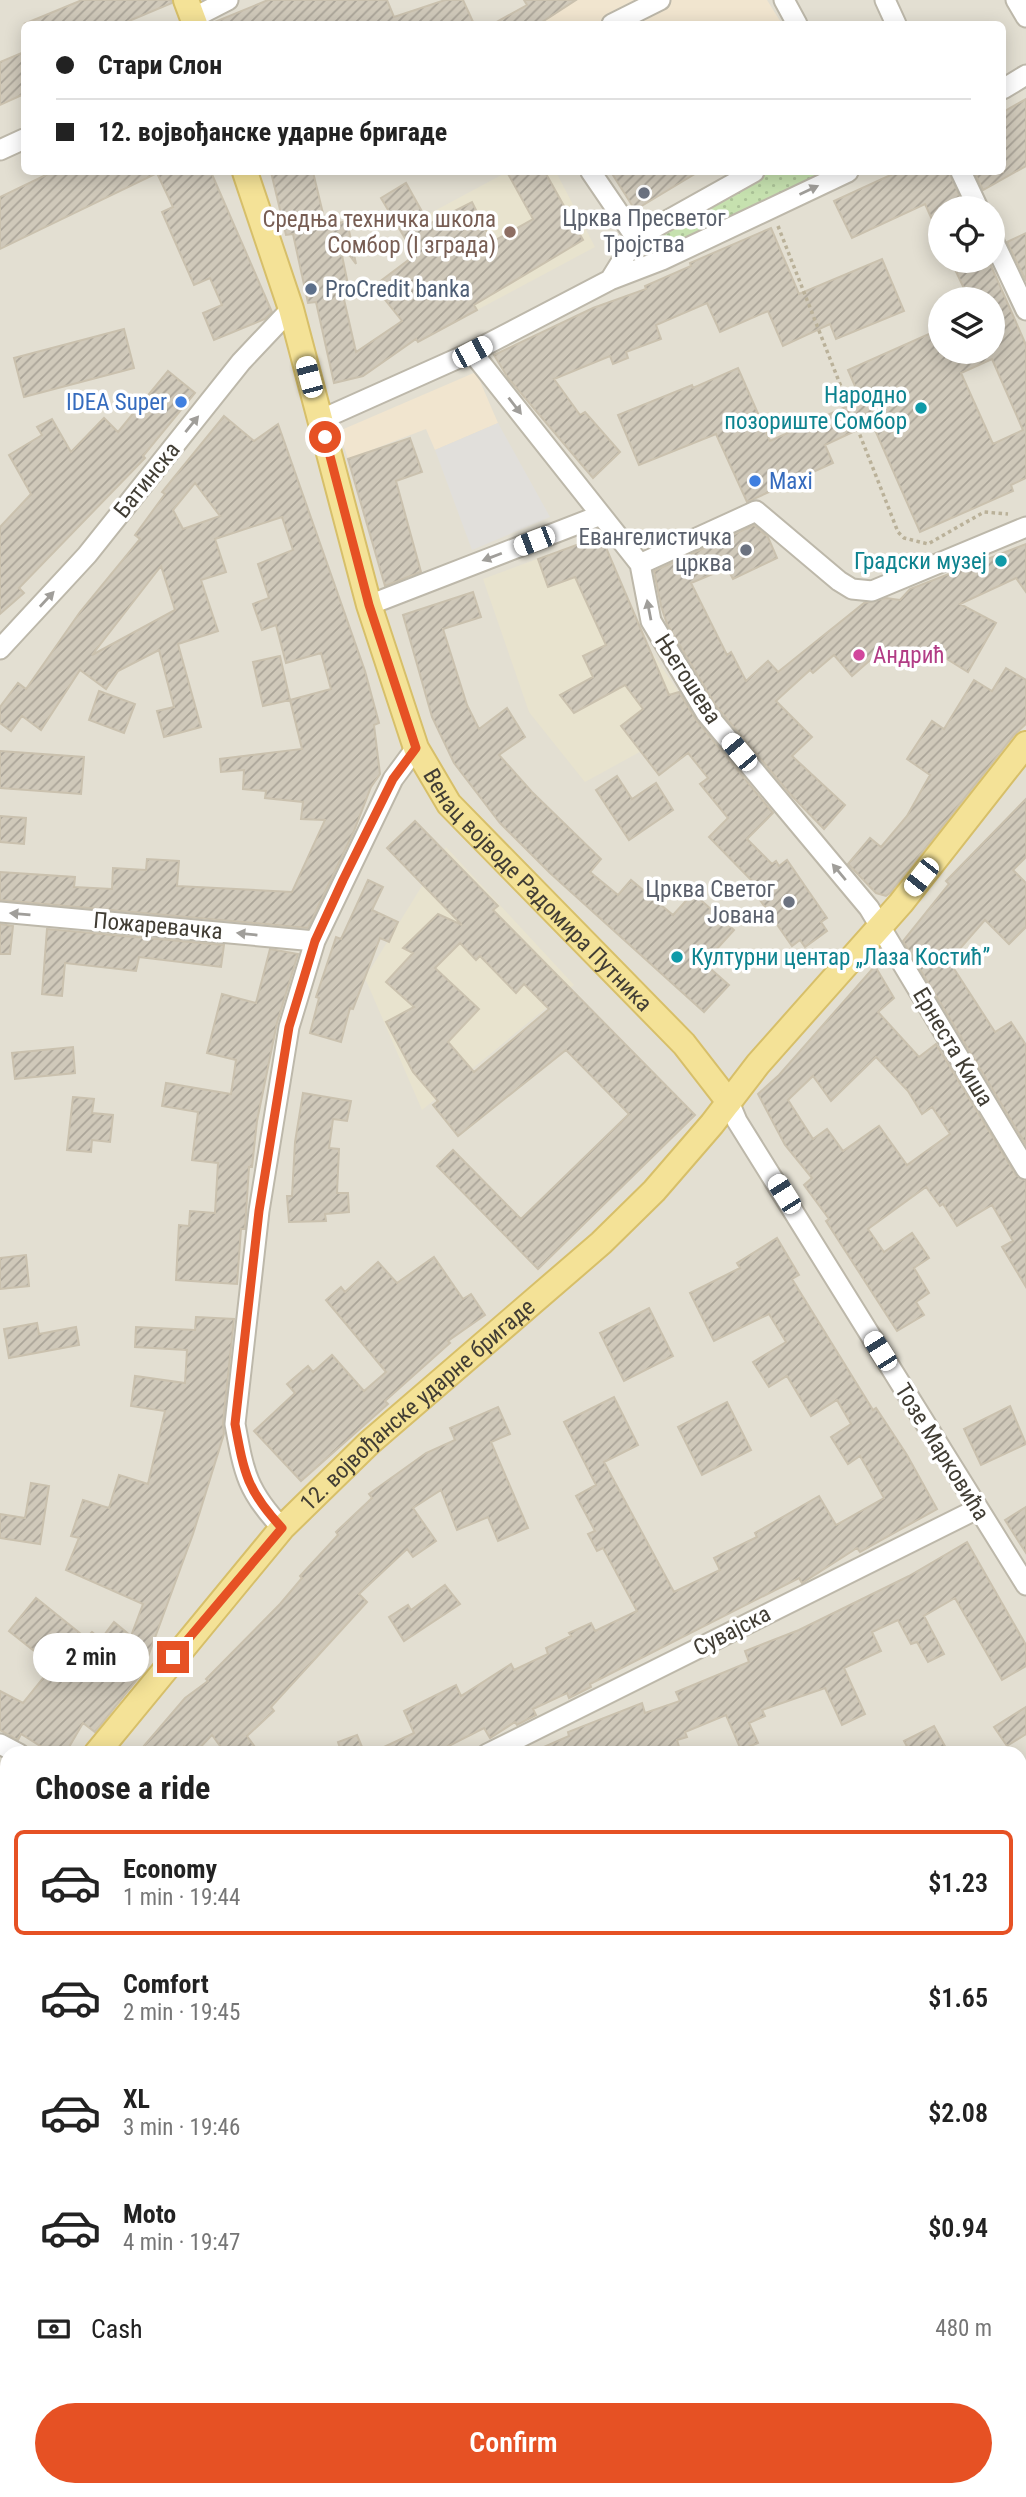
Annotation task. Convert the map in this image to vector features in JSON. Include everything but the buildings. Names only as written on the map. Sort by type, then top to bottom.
[{"type":"main road","name":"Венац војводе Радомира Путника","points":[[246,175],[291,309],[369,605],[416,748],[449,804],[684,1044],[729,1102]]},
{"type":"main road","name":"12. војвођанске ударне бригаде","points":[[103,1746],[282,1528],[369,1443],[601,1243],[654,1191],[758,1064],[880,926],[1026,744]]},
{"type":"street","points":[[191,14],[228,0]]},
{"type":"street","points":[[618,21],[660,0]]},
{"type":"street","points":[[784,0],[795,21]]},
{"type":"street","points":[[885,0],[895,21]]},
{"type":"street","points":[[1016,0],[1026,17]]},
{"type":"street","points":[[1006,87],[1026,75]]},
{"type":"street","points":[[0,150],[21,140]]},
{"type":"street","points":[[593,175],[636,238]]},
{"type":"street","points":[[610,280],[636,238],[749,175]]},
{"type":"street","points":[[320,420],[472,352],[610,280],[662,260],[842,175]]},
{"type":"street","points":[[962,175],[972,196]]},
{"type":"street","points":[[1005,266],[1026,310]]},
{"type":"street","name":"Батинска","points":[[0,649],[87,555],[241,362],[291,309]]},
{"type":"street","name":"Његошева","points":[[472,352],[640,564],[651,621],[706,713],[861,898],[880,926]]},
{"type":"street","points":[[640,564],[756,511],[839,582],[852,589],[872,592],[1019,526]]},
{"type":"street","points":[[369,605],[601,515]]},
{"type":"street","points":[[282,1528],[258,1503],[243,1467],[235,1424],[268,1147],[289,1027],[315,941],[393,779],[416,748]]},
{"type":"street","name":"Пожаревачка","points":[[0,912],[315,941]]},
{"type":"street","name":"Ернеста Киша","points":[[880,926],[1026,1169]]},
{"type":"street","name":"Тозе Марковића","points":[[729,1102],[737,1121],[1026,1585]]},
{"type":"street","name":"Сувајска","points":[[503,1746],[977,1509]]},
{"type":"path","points":[[771,208],[898,532],[904,538],[928,544],[984,512],[1019,526]]},
{"type":"shaded area","points":[[0,0],[1026,0],[1026,1746],[0,1746]]},
{"type":"shaded area","points":[[576,0],[767,0],[780,21],[544,21]]},
{"type":"shaded area","name":"Средња техничка школа Сомбор (I зграда)","points":[[501,175],[558,175],[595,247],[477,310],[425,216]]},
{"type":"shaded area","points":[[476,372],[498,423],[435,450],[426,429],[348,459],[339,431]]},
{"type":"shaded area","points":[[498,423],[550,517],[472,550],[435,450]]},
{"type":"shaded area","points":[[601,535],[650,650],[698,720],[585,782],[529,712],[483,579]]},
{"type":"shaded area","points":[[446,847],[574,985],[422,1110],[365,978]]},
{"type":"green space","points":[[759,175],[827,175],[653,254],[645,249],[645,241]]},
{"type":"place","name":"Црква Пресветог Тројства","points":[[644,193]]},
{"type":"place","name":"Средња техничка школа Сомбор (I зграда)","points":[[510,232]]},
{"type":"place","name":"ProCredit banka","points":[[311,289]]},
{"type":"place","name":"IDEA Super","points":[[181,402]]},
{"type":"place","name":"Народно позориште Сомбор","points":[[921,408]]},
{"type":"place","name":"Maxi","points":[[755,481]]},
{"type":"place","name":"Евангелистичка црква","points":[[746,550]]},
{"type":"place","name":"Градски музеј","points":[[1001,561]]},
{"type":"place","name":"Андрић","points":[[859,655]]},
{"type":"place","name":"Црква Светог Јована","points":[[789,902]]},
{"type":"place","name":"Културни центар „Лаза Костић”","points":[[677,957]]},
{"type":"route","points":[[173,1657],[282,1528],[258,1503],[243,1467],[235,1424],[268,1147],[289,1027],[315,941],[352,859],[393,779],[416,748],[369,605],[325,437]]}]
